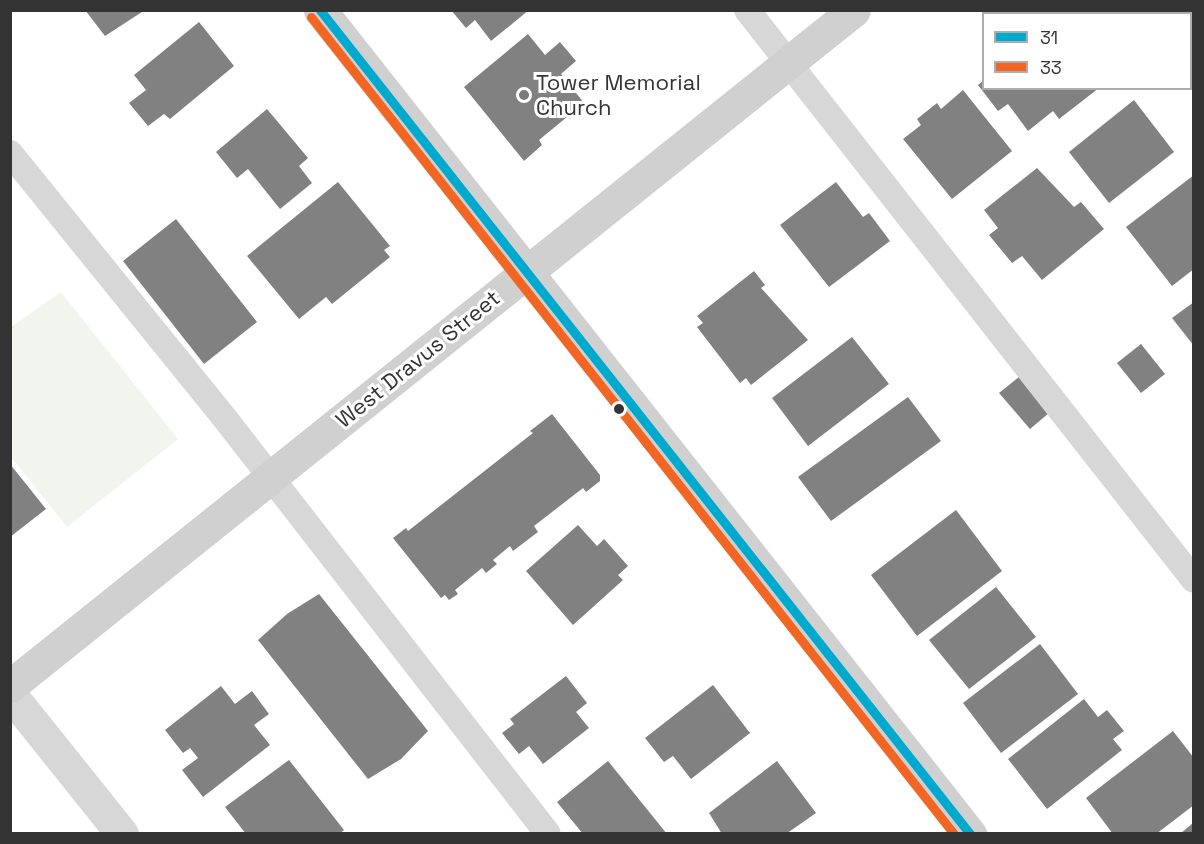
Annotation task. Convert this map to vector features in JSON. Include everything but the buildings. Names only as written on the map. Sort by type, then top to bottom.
[{"type":"street","points":[[320,10],[970,834]]},
{"type":"street","name":"West Dravus Street","points":[[10,686],[854,10]]},
{"type":"street","points":[[10,694],[122,834]]},
{"type":"lane","points":[[747,10],[1194,580]]},
{"type":"lane","points":[[10,153],[271,477],[548,834]]},
{"type":"shaded area","points":[[61,292],[178,439],[67,527],[10,456],[11,327]]},
{"type":"transit line","name":"31","points":[[320,10],[970,834]]},
{"type":"transit line","name":"33","points":[[311,17],[954,834]]},
{"type":"place","name":"Tower Memorial Church","points":[[524,95]]}]
